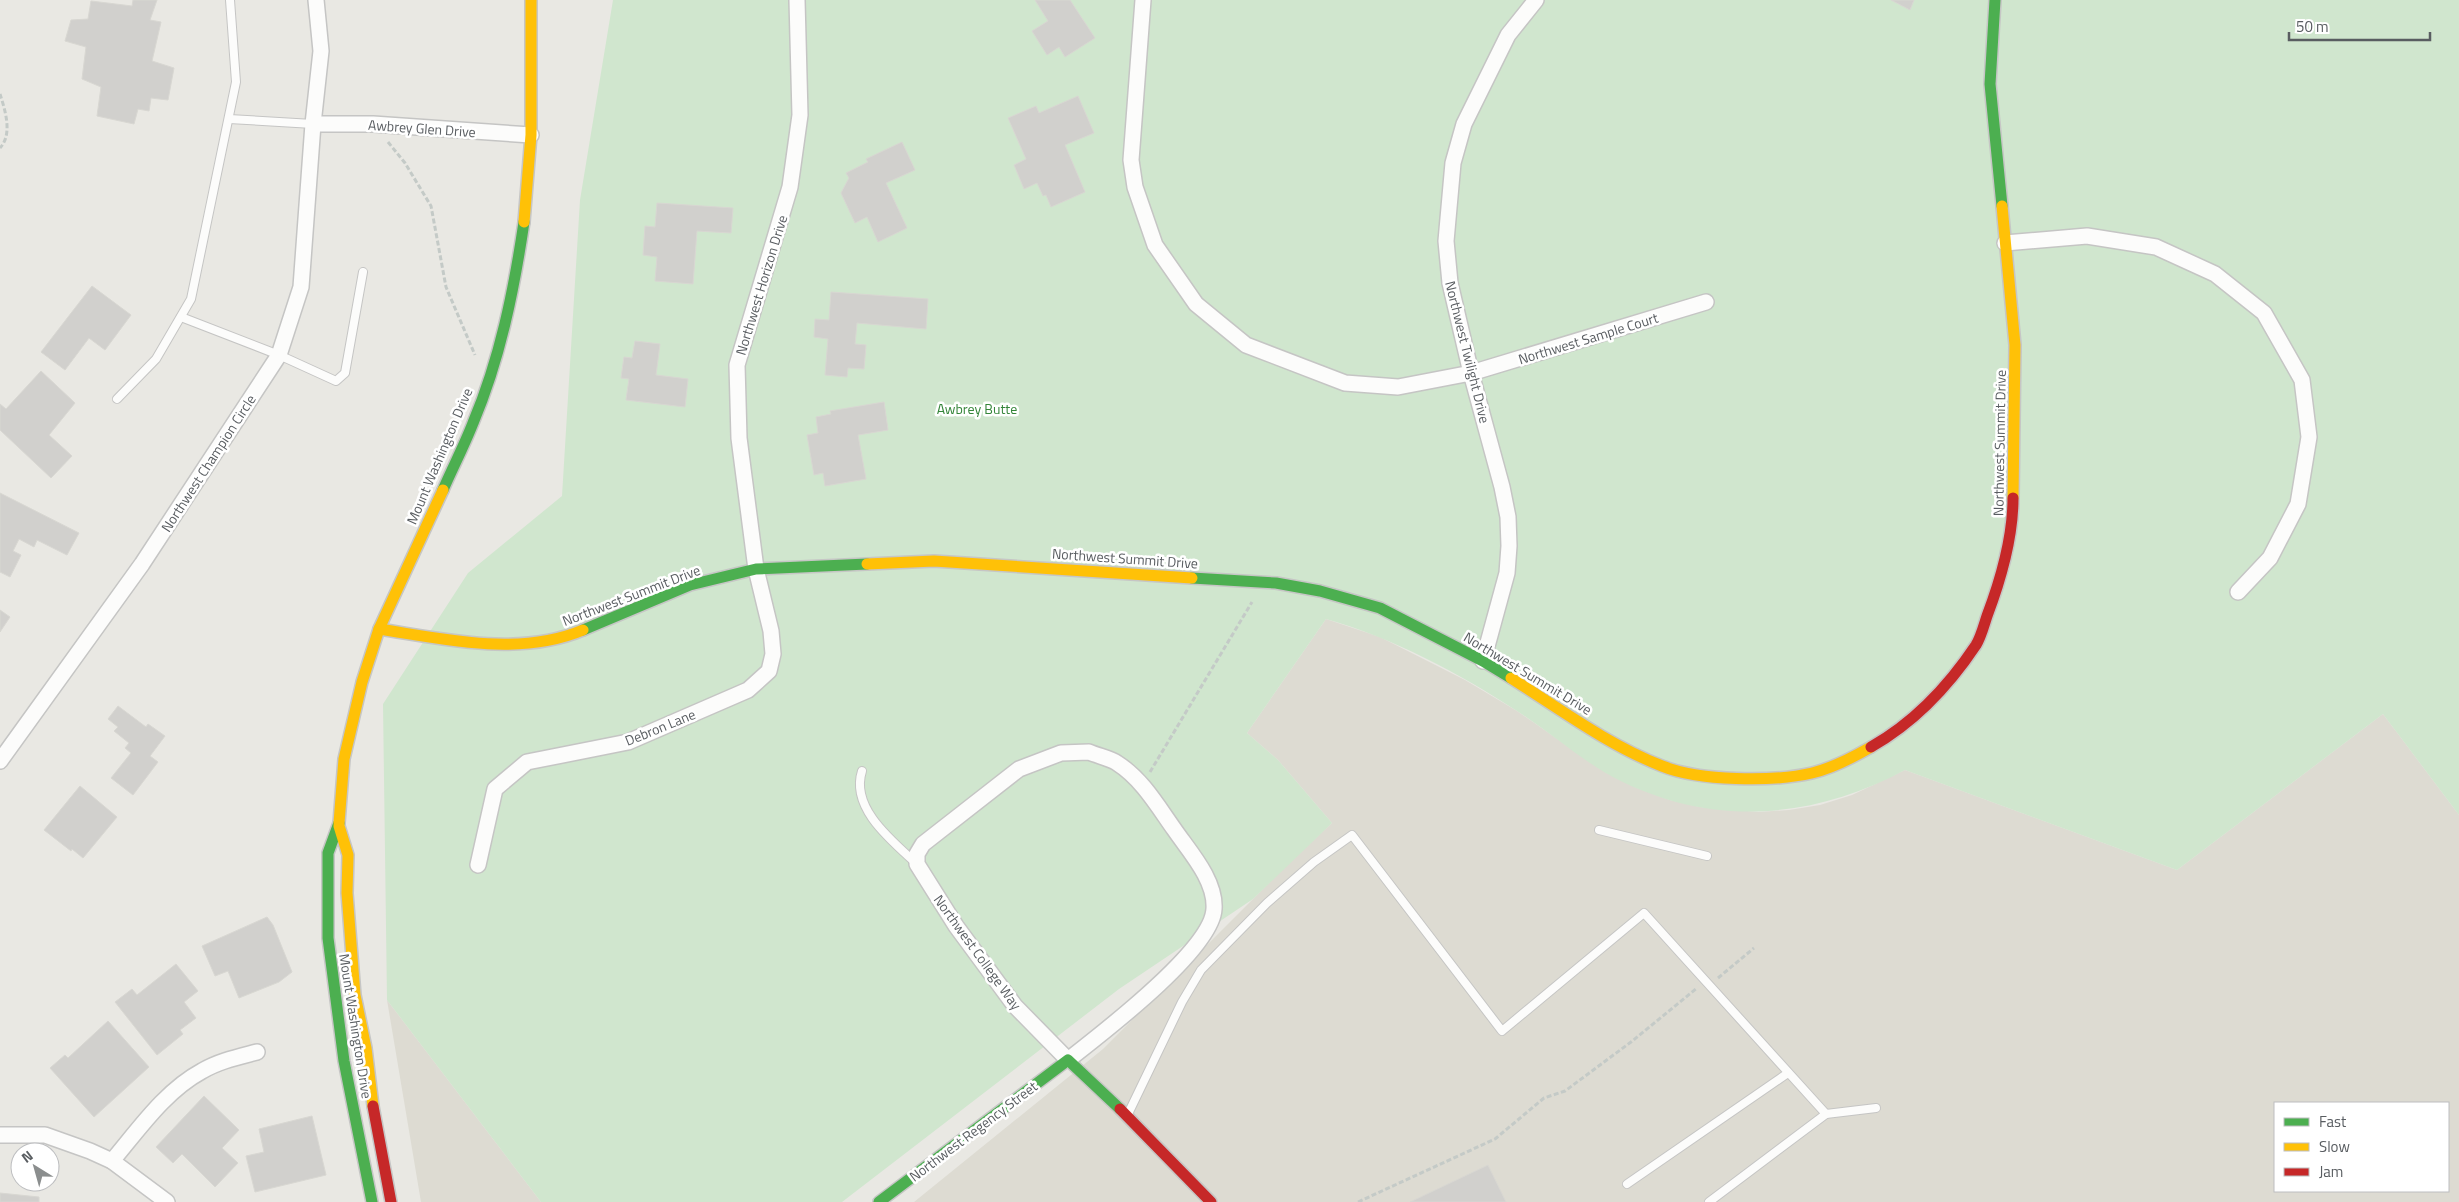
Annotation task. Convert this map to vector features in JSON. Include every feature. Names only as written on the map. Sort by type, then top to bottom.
[{"type":"street","name":"Northwest Champion Circle","points":[[0,761],[142,564],[279,355],[300,287],[321,51],[316,0]]},
{"type":"street","name":"Mount Washington Drive","points":[[372,1202],[344,1061],[333,988],[328,938],[328,853],[339,826],[344,759],[362,682],[378,629],[474,422],[500,340],[516,276],[527,202],[531,136],[531,0]]},
{"type":"street","name":"Northwest Horizon Drive","points":[[756,569],[739,438],[737,365],[790,186],[800,115],[798,0]]},
{"type":"street","name":"Northwest Sample Court","points":[[1143,0],[1131,160],[1135,187],[1155,245],[1196,304],[1246,345],[1345,383],[1398,387],[1471,373],[1706,302]]},
{"type":"street","name":"Northwest Twilight Drive","points":[[1483,661],[1507,573],[1509,536],[1502,487],[1471,373],[1450,283],[1446,241],[1453,163],[1464,124],[1508,36],[1536,0]]},
{"type":"street","name":"Northwest Summit Drive","points":[[378,629],[458,642],[510,645],[567,637],[690,585],[756,569],[934,562],[1264,582],[1320,590],[1380,608],[1483,661],[1617,745],[1663,767],[1710,777],[1777,778],[1812,773],[1845,762],[1892,736],[1932,702],[1977,643],[1998,587],[2013,520],[2015,345],[1990,84],[1995,0]]},
{"type":"street","name":"Awbrey Glen Drive","points":[[313,124],[373,124],[531,136]]},
{"type":"street","points":[[2005,243],[2087,236],[2156,246],[2215,274],[2264,314],[2302,380],[2309,437],[2298,504],[2270,558],[2238,592]]},
{"type":"street","name":"Debron Lane","points":[[478,865],[495,789],[526,762],[628,742],[748,690],[769,671],[773,654],[771,631],[756,569]]},
{"type":"street","points":[[917,864],[917,854],[923,844],[930,838],[1019,770],[1061,753],[1089,752],[1117,762],[1143,784],[1202,870],[1211,890],[1214,909],[1211,923],[1201,939],[1168,975],[1068,1060]]},
{"type":"street","name":"Mount Washington Drive","points":[[339,826],[348,855],[347,893],[356,995],[366,1048],[374,1120],[391,1202]]},
{"type":"street","name":"Northwest College Way","points":[[917,864],[956,926],[1015,1006],[1211,1202]]},
{"type":"street","points":[[112,1161],[150,1116],[178,1087],[202,1071],[228,1060],[257,1052]]},
{"type":"street","name":"Northwest Regency Street","points":[[880,1202],[1068,1060]]},
{"type":"street","points":[[0,1135],[45,1135],[112,1161],[167,1202]]},
{"type":"lane","points":[[117,399],[156,359],[191,298],[236,82],[230,0]]},
{"type":"lane","points":[[229,119],[313,124]]},
{"type":"lane","points":[[181,317],[279,355],[336,381],[345,373],[363,272]]},
{"type":"lane","name":"Northwest College Way","points":[[862,770],[858,781],[859,791],[865,806],[886,836],[917,864]]},
{"type":"lane","points":[[1599,830],[1708,856]]},
{"type":"lane","points":[[1126,1117],[1182,1002],[1201,970],[1267,903],[1314,862],[1352,835],[1502,1031],[1644,913],[1826,1114]]},
{"type":"lane","points":[[1627,1184],[1788,1074]]},
{"type":"lane","points":[[1709,1202],[1826,1114],[1876,1108]]},
{"type":"path","points":[[0,94],[7,128],[7,138],[0,148]]},
{"type":"path","points":[[373,124],[405,163],[431,206],[446,287],[476,357]]},
{"type":"path","points":[[1143,784],[1264,582]]},
{"type":"path","points":[[1358,1202],[1495,1139],[1544,1098],[1565,1092],[1643,1033],[1695,989],[1718,978],[1754,948]]},
{"type":"shaded area","points":[[1326,619],[1380,637],[1465,680],[1517,711],[1605,772],[1637,788],[1670,800],[1700,807],[1759,812],[1789,810],[1820,805],[1852,795],[1905,770],[2177,870],[2383,714],[2459,815],[2459,1202],[914,1202],[1103,1049],[1289,863],[1332,823],[1278,760],[1247,733]]},
{"type":"shaded area","points":[[387,1000],[541,1202],[421,1202]]},
{"type":"green space","name":"Awbrey Butte","points":[[613,0],[2459,0],[2459,815],[2383,714],[2177,870],[1905,770],[1868,787],[1831,800],[1793,808],[1755,812],[1717,810],[1679,803],[1641,790],[1604,772],[1517,711],[1449,670],[1401,646],[1326,619],[1247,733],[1278,760],[1332,823],[1253,899],[1119,989],[842,1202],[541,1202],[387,1000],[383,704],[468,573],[562,496],[580,200]]},
{"type":"building","points":[[133,0],[157,0],[150,20],[161,22],[152,61],[174,68],[168,100],[151,98],[149,111],[138,109],[134,124],[97,116],[101,87],[82,79],[86,47],[65,41],[71,20],[88,19],[91,1],[132,6]]},
{"type":"building","points":[[1035,0],[1070,0],[1095,38],[1065,57],[1059,47],[1047,55],[1032,31],[1048,21]]},
{"type":"building","points":[[1891,0],[1914,0],[1910,10]]},
{"type":"building","points":[[1078,96],[1094,133],[1065,145],[1085,192],[1051,207],[1046,195],[1043,196],[1037,183],[1024,189],[1014,165],[1026,159],[1008,118],[1036,106],[1039,113]]},
{"type":"building","points":[[902,142],[915,170],[886,183],[907,228],[878,242],[867,217],[855,223],[841,193],[849,178],[846,173],[868,162],[866,159]]},
{"type":"building","points":[[657,203],[733,208],[731,233],[697,231],[693,284],[655,281],[657,257],[643,255],[645,226],[655,227]]},
{"type":"building","points":[[92,286],[131,315],[105,350],[89,338],[65,370],[41,352]]},
{"type":"building","points":[[831,292],[928,299],[926,329],[857,323],[855,344],[866,345],[864,369],[848,368],[847,377],[825,375],[828,339],[814,337],[815,319],[829,320]]},
{"type":"building","points":[[635,341],[660,344],[656,375],[688,379],[685,407],[626,400],[629,379],[621,378],[624,357],[632,358]]},
{"type":"building","points":[[41,371],[75,403],[49,435],[72,456],[51,478],[0,430],[0,404],[6,409]]},
{"type":"building","points":[[884,402],[888,430],[858,435],[866,479],[825,486],[823,473],[814,475],[807,435],[818,433],[816,417],[831,414],[830,411]]},
{"type":"building","points":[[0,493],[79,533],[67,555],[37,540],[34,547],[19,539],[13,551],[21,555],[10,577],[0,572]]},
{"type":"building","points":[[0,610],[10,617],[0,632]]},
{"type":"building","points":[[118,706],[146,727],[148,724],[165,736],[150,756],[158,762],[133,795],[111,778],[131,753],[125,748],[129,743],[114,731],[118,727],[108,719]]},
{"type":"building","points":[[80,786],[117,817],[83,858],[44,830]]},
{"type":"building","points":[[267,917],[273,925],[292,972],[279,982],[239,998],[228,971],[215,976],[202,946]]},
{"type":"building","points":[[176,964],[198,991],[184,1002],[196,1018],[180,1030],[183,1034],[157,1055],[115,1002],[132,989],[137,995]]},
{"type":"building","points":[[108,1021],[149,1067],[94,1117],[50,1068],[65,1055],[68,1058]]},
{"type":"building","points":[[204,1096],[239,1130],[222,1148],[238,1163],[215,1187],[182,1154],[173,1163],[156,1147]]},
{"type":"building","points":[[312,1116],[326,1175],[255,1192],[246,1156],[264,1152],[259,1129]]},
{"type":"building","points":[[1488,1165],[1506,1202],[1410,1202]]},
{"type":"building","points":[[0,1193],[39,1197],[39,1202],[0,1202]]},
{"type":"traffic: fast","points":[[1995,0],[1990,84],[2002,206]]},
{"type":"traffic: fast","points":[[443,490],[470,432],[491,374],[511,299],[524,222]]},
{"type":"traffic: fast","points":[[583,630],[690,585],[756,569],[867,564]]},
{"type":"traffic: fast","points":[[1192,578],[1276,583],[1320,591],[1380,608],[1483,661],[1511,678]]},
{"type":"traffic: fast","points":[[339,823],[328,853],[328,938],[344,1061],[372,1202]]},
{"type":"traffic: fast","points":[[879,1202],[1068,1060],[1120,1109]]},
{"type":"traffic: slow","points":[[524,222],[531,135],[531,0]]},
{"type":"traffic: slow","points":[[2002,206],[2015,345],[2013,498]]},
{"type":"traffic: slow","points":[[339,823],[344,759],[362,682],[379,629],[443,490]]},
{"type":"traffic: slow","points":[[867,564],[934,561],[1192,578]]},
{"type":"traffic: slow","points":[[379,629],[456,641],[508,644],[533,643],[559,638],[583,630]]},
{"type":"traffic: slow","points":[[1511,678],[1623,748],[1662,766],[1696,775],[1757,779],[1796,776],[1827,768],[1850,759],[1871,747]]},
{"type":"traffic: slow","points":[[339,826],[348,855],[347,893],[355,995],[366,1048],[373,1106]]},
{"type":"traffic: jam","points":[[1871,747],[1902,726],[1930,702],[1954,675],[1976,645],[1981,635],[2005,558],[2011,528],[2013,498]]},
{"type":"traffic: jam","points":[[373,1106],[391,1202]]},
{"type":"traffic: jam","points":[[1120,1109],[1211,1202]]}]
